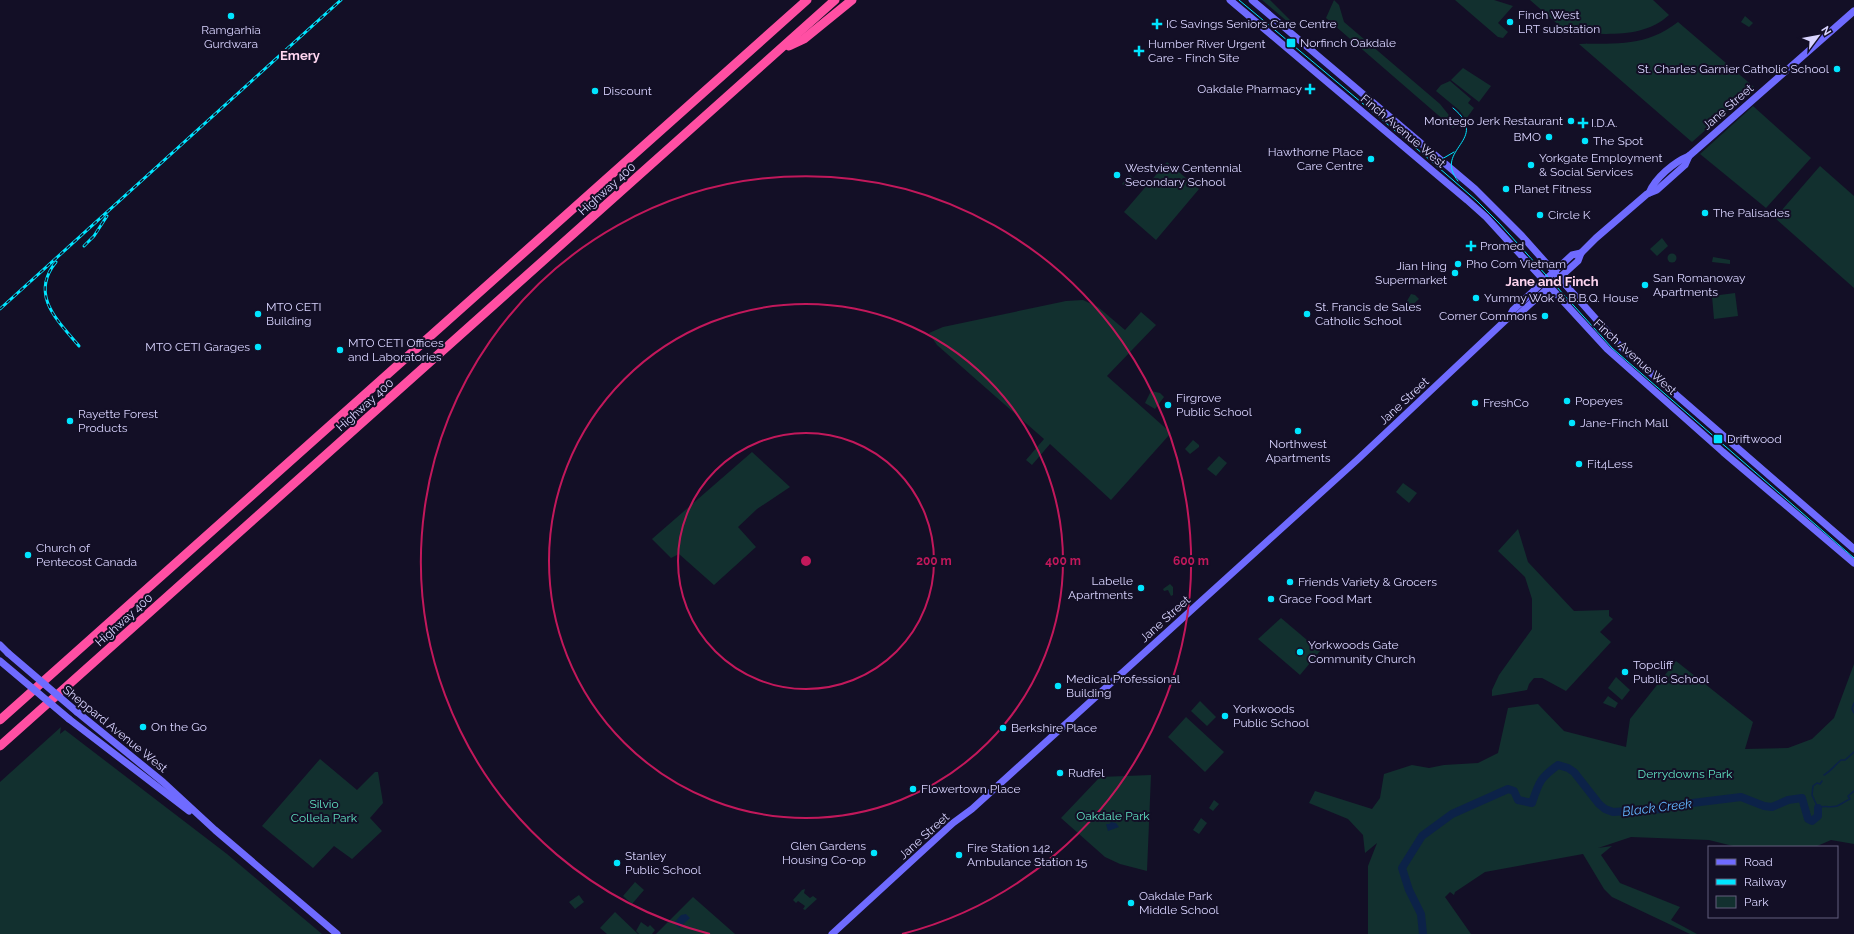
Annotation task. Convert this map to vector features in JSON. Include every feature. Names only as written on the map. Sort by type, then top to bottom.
[{"type":"highway","name":"Highway 400","points":[[0,720],[807,0]]},
{"type":"highway","name":"Highway 400","points":[[0,746],[835,0]]},
{"type":"highway","points":[[780,50],[804,39],[852,0]]},
{"type":"main road","name":"Finch Avenue West","points":[[1230,0],[1467,200],[1486,218],[1607,349],[1729,457],[1854,563]]},
{"type":"main road","name":"Finch Avenue West","points":[[1252,0],[1475,189],[1511,224],[1620,346],[1854,549]]},
{"type":"main road","name":"Jane Street","points":[[1509,317],[1518,316],[1578,261],[1581,253],[1649,193],[1657,190],[1680,160],[1689,156],[1854,11]]},
{"type":"main road","name":"Jane Street","points":[[832,934],[888,885],[953,823],[972,809],[1304,508],[1509,317],[1513,310],[1553,272],[1572,255],[1581,253]]},
{"type":"main road","name":"Sheppard Avenue West","points":[[0,645],[77,712],[163,782],[215,830],[337,934]]},
{"type":"main road","name":"Sheppard Avenue West","points":[[0,660],[69,719],[158,789],[215,830]]},
{"type":"green space","points":[[1262,0],[1270,0],[1292,22],[1289,23]]},
{"type":"green space","points":[[1334,0],[1339,5],[1344,22],[1440,104],[1456,124],[1453,128],[1326,18]]},
{"type":"green space","points":[[1455,0],[1494,0],[1513,6],[1498,23],[1508,32],[1503,38],[1498,37]]},
{"type":"green space","points":[[1530,0],[1653,0],[1669,15],[1658,23],[1634,32],[1608,34],[1568,33]]},
{"type":"green space","points":[[1745,16],[1753,23],[1749,27],[1741,22]]},
{"type":"green space","points":[[1678,22],[1754,87],[1692,142],[1579,44],[1619,43],[1643,40],[1666,30]]},
{"type":"green space","points":[[1463,68],[1491,86],[1479,102],[1451,80]]},
{"type":"green space","points":[[1450,81],[1471,99],[1468,103],[1474,108],[1466,119],[1459,110],[1436,91],[1441,85]]},
{"type":"green space","points":[[1753,106],[1811,158],[1766,208],[1700,154]]},
{"type":"green space","points":[[1167,162],[1199,189],[1156,240],[1124,212]]},
{"type":"green space","points":[[1820,166],[1854,196],[1854,288],[1775,218]]},
{"type":"green space","points":[[1130,175],[1135,179],[1127,188],[1122,184]]},
{"type":"green space","points":[[1662,238],[1668,246],[1657,256],[1650,249]]},
{"type":"green space","points":[[1672,253],[1677,258],[1672,263],[1667,258]]},
{"type":"green space","points":[[1713,257],[1730,260],[1730,264],[1712,262]]},
{"type":"green space","points":[[1735,293],[1738,316],[1714,319],[1712,296]]},
{"type":"green space","points":[[1411,294],[1415,295],[1419,299],[1409,308],[1407,301]]},
{"type":"green space","points":[[1083,300],[1098,307],[1125,330],[1141,312],[1156,325],[1107,376],[1171,433],[1111,500],[1050,444],[1032,465],[1026,460],[1044,439],[937,345],[929,333],[943,327],[1066,301]]},
{"type":"green space","points":[[1151,391],[1160,393],[1164,397],[1155,409],[1145,403]]},
{"type":"green space","points":[[1193,440],[1199,445],[1199,447],[1190,454],[1185,449]]},
{"type":"green space","points":[[752,452],[790,487],[757,509],[738,527],[756,547],[714,585],[679,554],[671,558],[652,539]]},
{"type":"green space","points":[[1219,456],[1227,463],[1216,476],[1207,469]]},
{"type":"green space","points":[[1403,483],[1417,493],[1409,503],[1396,492]]},
{"type":"green space","points":[[1518,529],[1528,562],[1574,611],[1609,610],[1609,616],[1613,619],[1600,632],[1611,642],[1566,691],[1542,678],[1534,678],[1529,684],[1527,690],[1492,696],[1492,690],[1499,675],[1532,629],[1532,599],[1525,577],[1498,551]]},
{"type":"green space","points":[[1170,584],[1173,587],[1173,595],[1171,596],[1168,590],[1164,591],[1163,589]]},
{"type":"green space","points":[[1281,618],[1320,651],[1300,675],[1258,639]]},
{"type":"green space","name":"Derrydowns Park","points":[[1676,661],[1753,722],[1745,749],[1788,748],[1812,739],[1834,718],[1854,664],[1854,844],[1831,840],[1817,846],[1733,846],[1709,840],[1631,837],[1598,848],[1612,846],[1601,855],[1620,883],[1680,907],[1671,920],[1697,934],[1690,934],[1612,897],[1604,889],[1583,854],[1485,872],[1455,892],[1454,895],[1450,892],[1445,897],[1471,934],[1368,934],[1368,866],[1377,843],[1365,853],[1363,835],[1348,819],[1309,803],[1315,791],[1372,809],[1380,798],[1384,774],[1412,765],[1429,768],[1444,765],[1478,763],[1498,753],[1508,708],[1538,704],[1564,731],[1626,747],[1630,719]]},
{"type":"green space","points":[[1616,677],[1630,690],[1622,700],[1608,688]]},
{"type":"green space","points":[[1608,696],[1618,703],[1615,708],[1603,703]]},
{"type":"green space","points":[[1200,701],[1216,717],[1207,726],[1191,711]]},
{"type":"green space","points":[[1186,717],[1224,752],[1205,772],[1168,737]]},
{"type":"green space","points":[[61,727],[60,734],[65,730],[227,854],[322,934],[0,934],[0,782]]},
{"type":"green space","name":"Silvio Collela Park","points":[[320,759],[357,790],[375,772],[378,772],[383,803],[370,818],[382,831],[352,859],[334,846],[313,868],[262,826]]},
{"type":"green space","name":"Oakdale Park","points":[[1151,775],[1147,871],[1120,864],[1105,857],[1061,818],[1100,777]]},
{"type":"green space","points":[[1214,800],[1219,804],[1213,811],[1209,808]]},
{"type":"green space","points":[[1201,818],[1207,823],[1199,834],[1193,830]]},
{"type":"green space","points":[[635,882],[644,890],[632,904],[623,896]]},
{"type":"green space","points":[[805,889],[804,893],[810,898],[813,896],[817,899],[805,910],[803,909],[805,906],[798,901],[796,903],[793,900],[802,890]]},
{"type":"green space","points":[[579,895],[584,902],[575,909],[569,902]]},
{"type":"green space","points":[[693,897],[735,934],[656,934]]},
{"type":"green space","points":[[615,912],[638,934],[607,934],[600,928]]},
{"type":"green space","points":[[641,922],[648,927],[650,925],[655,930],[652,934],[639,934],[636,931]]},
{"type":"water","points":[[1111,822],[1116,823],[1119,827],[1108,831],[1106,824]]},
{"type":"water","points":[[686,914],[690,918],[679,928],[674,923],[681,915]]},
{"type":"waterway","points":[[1854,703],[1852,709],[1854,713]]},
{"type":"waterway","points":[[1824,775],[1841,760],[1845,760],[1854,752]]},
{"type":"waterway","name":"Black Creek","points":[[1423,934],[1421,914],[1409,890],[1402,868],[1422,836],[1452,814],[1508,789],[1514,791],[1518,800],[1532,803],[1536,790],[1541,781],[1547,773],[1558,765],[1568,768],[1574,772],[1599,804],[1605,809],[1613,812],[1663,809],[1676,805],[1741,797],[1764,806],[1772,807],[1788,800],[1802,798],[1808,819],[1812,821],[1818,816],[1818,808]]},
{"type":"waterway","name":"Black Creek","points":[[1822,781],[1820,784],[1817,783],[1813,786],[1812,795],[1818,808],[1834,807],[1839,805],[1850,799],[1848,796],[1854,791]]},
{"type":"tram line","points":[[1239,0],[1477,201],[1499,223],[1612,348],[1854,558]]},
{"type":"tram line","points":[[1453,108],[1463,119],[1467,128],[1465,137],[1455,152],[1452,161],[1452,170],[1458,181]]},
{"type":"tram line","points":[[1429,157],[1442,159],[1454,152]]},
{"type":"railway","points":[[0,309],[341,0]]},
{"type":"railway","points":[[84,246],[94,236],[107,216]]},
{"type":"railway","points":[[56,262],[48,274],[45,286],[46,296],[55,317],[79,346]]},
{"type":"place","name":"Ramgarhia Gurdwara","points":[[231,16]]},
{"type":"place","name":"Finch West LRT substation","points":[[1510,22]]},
{"type":"place","name":"IC Savings Seniors Care Centre","points":[[1157,24]]},
{"type":"place","name":"Norfinch Oakdale","points":[[1291,43]]},
{"type":"place","name":"Humber River Urgent Care - Finch Site","points":[[1139,51]]},
{"type":"place","name":"St. Charles Garnier Catholic School","points":[[1837,69]]},
{"type":"place","name":"Oakdale Pharmacy","points":[[1310,89]]},
{"type":"place","name":"Discount","points":[[595,91]]},
{"type":"place","name":"Montego Jerk Restaurant","points":[[1571,121]]},
{"type":"place","name":"I.D.A.","points":[[1583,123]]},
{"type":"place","name":"BMO","points":[[1549,137]]},
{"type":"place","name":"The Spot","points":[[1585,141]]},
{"type":"place","name":"Hawthorne Place Care Centre","points":[[1371,159]]},
{"type":"place","name":"Yorkgate Employment & Social Services","points":[[1531,165]]},
{"type":"place","name":"Westview Centennial Secondary School","points":[[1117,175]]},
{"type":"place","name":"Planet Fitness","points":[[1506,189]]},
{"type":"place","name":"The Palisades","points":[[1705,213]]},
{"type":"place","name":"Circle K","points":[[1540,215]]},
{"type":"place","name":"Promed","points":[[1471,246]]},
{"type":"place","name":"Pho Com Vietnam","points":[[1458,264]]},
{"type":"place","name":"Jian Hing Supermarket","points":[[1455,273]]},
{"type":"place","name":"San Romanoway Apartments","points":[[1645,285]]},
{"type":"place","name":"Yummy Wok & B.B.Q. House","points":[[1476,298]]},
{"type":"place","name":"MTO CETI Building","points":[[258,314]]},
{"type":"place","name":"St. Francis de Sales Catholic School","points":[[1307,314]]},
{"type":"place","name":"Corner Commons","points":[[1545,316]]},
{"type":"place","name":"MTO CETI Garages","points":[[258,347]]},
{"type":"place","name":"MTO CETI Offices and Laboratories","points":[[340,350]]},
{"type":"place","name":"Popeyes","points":[[1567,401]]},
{"type":"place","name":"FreshCo","points":[[1475,403]]},
{"type":"place","name":"Firgrove Public School","points":[[1168,405]]},
{"type":"place","name":"Rayette Forest Products","points":[[70,421]]},
{"type":"place","name":"Jane-Finch Mall","points":[[1572,423]]},
{"type":"place","name":"Northwest Apartments","points":[[1298,431]]},
{"type":"place","name":"Driftwood","points":[[1718,439]]},
{"type":"place","name":"Fit4Less","points":[[1579,464]]},
{"type":"place","name":"Church of Pentecost Canada","points":[[28,555]]},
{"type":"place","name":"Friends Variety & Grocers","points":[[1290,582]]},
{"type":"place","name":"Labelle Apartments","points":[[1141,588]]},
{"type":"place","name":"Grace Food Mart","points":[[1271,599]]},
{"type":"place","name":"Yorkwoods Gate Community Church","points":[[1300,652]]},
{"type":"place","name":"Topcliff Public School","points":[[1625,672]]},
{"type":"place","name":"Medical Professional Building","points":[[1058,686]]},
{"type":"place","name":"Yorkwoods Public School","points":[[1225,716]]},
{"type":"place","name":"On the Go","points":[[143,727]]},
{"type":"place","name":"Berkshire Place","points":[[1003,728]]},
{"type":"place","name":"Rudfel","points":[[1060,773]]},
{"type":"place","name":"Flowertown Place","points":[[913,789]]},
{"type":"place","name":"Glen Gardens Housing Co-op","points":[[874,853]]},
{"type":"place","name":"Fire Station 142, Ambulance Station 15","points":[[959,855]]},
{"type":"place","name":"Stanley Public School","points":[[617,863]]},
{"type":"place","name":"Oakdale Park Middle School","points":[[1131,903]]},
{"type":"district","name":"Emery","points":[[300,55]]},
{"type":"district","name":"Jane and Finch","points":[[1552,281]]}]
